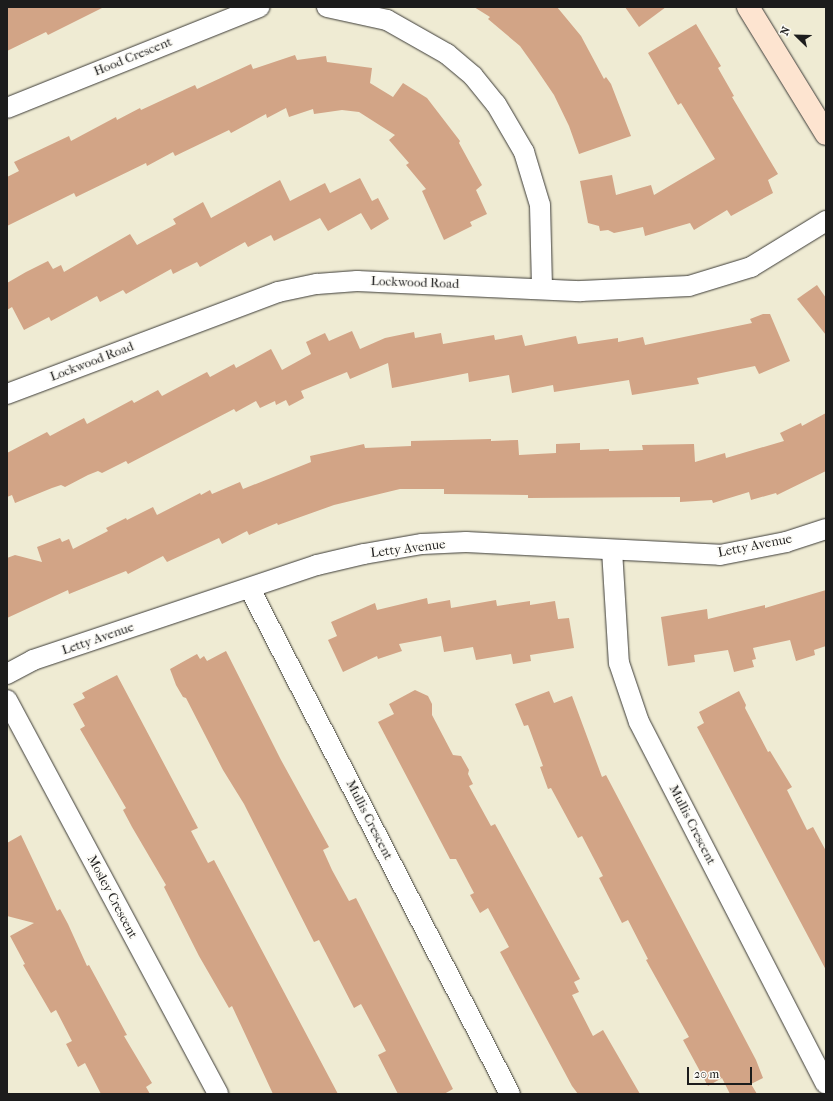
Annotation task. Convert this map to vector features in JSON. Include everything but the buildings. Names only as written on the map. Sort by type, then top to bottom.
[{"type":"street","name":"Hood Crescent","points":[[7,108],[260,7]]},
{"type":"street","points":[[327,7],[387,20],[447,54],[473,76],[496,104],[524,152],[540,206],[542,288]]},
{"type":"street","points":[[748,7],[826,134]]},
{"type":"street","name":"Lockwood Road","points":[[7,394],[278,292],[357,281],[542,288],[581,291],[690,286],[751,267],[826,221]]},
{"type":"street","name":"Letty Avenue","points":[[7,674],[33,660],[250,589],[317,565],[422,544],[466,542],[720,555],[786,542],[826,529]]},
{"type":"street","name":"Mullis Crescent","points":[[612,550],[619,663],[639,722],[826,1084]]},
{"type":"street","name":"Mullis Crescent","points":[[250,589],[510,1094]]},
{"type":"street","name":"Mosley Crescent","points":[[7,700],[218,1094]]}]
